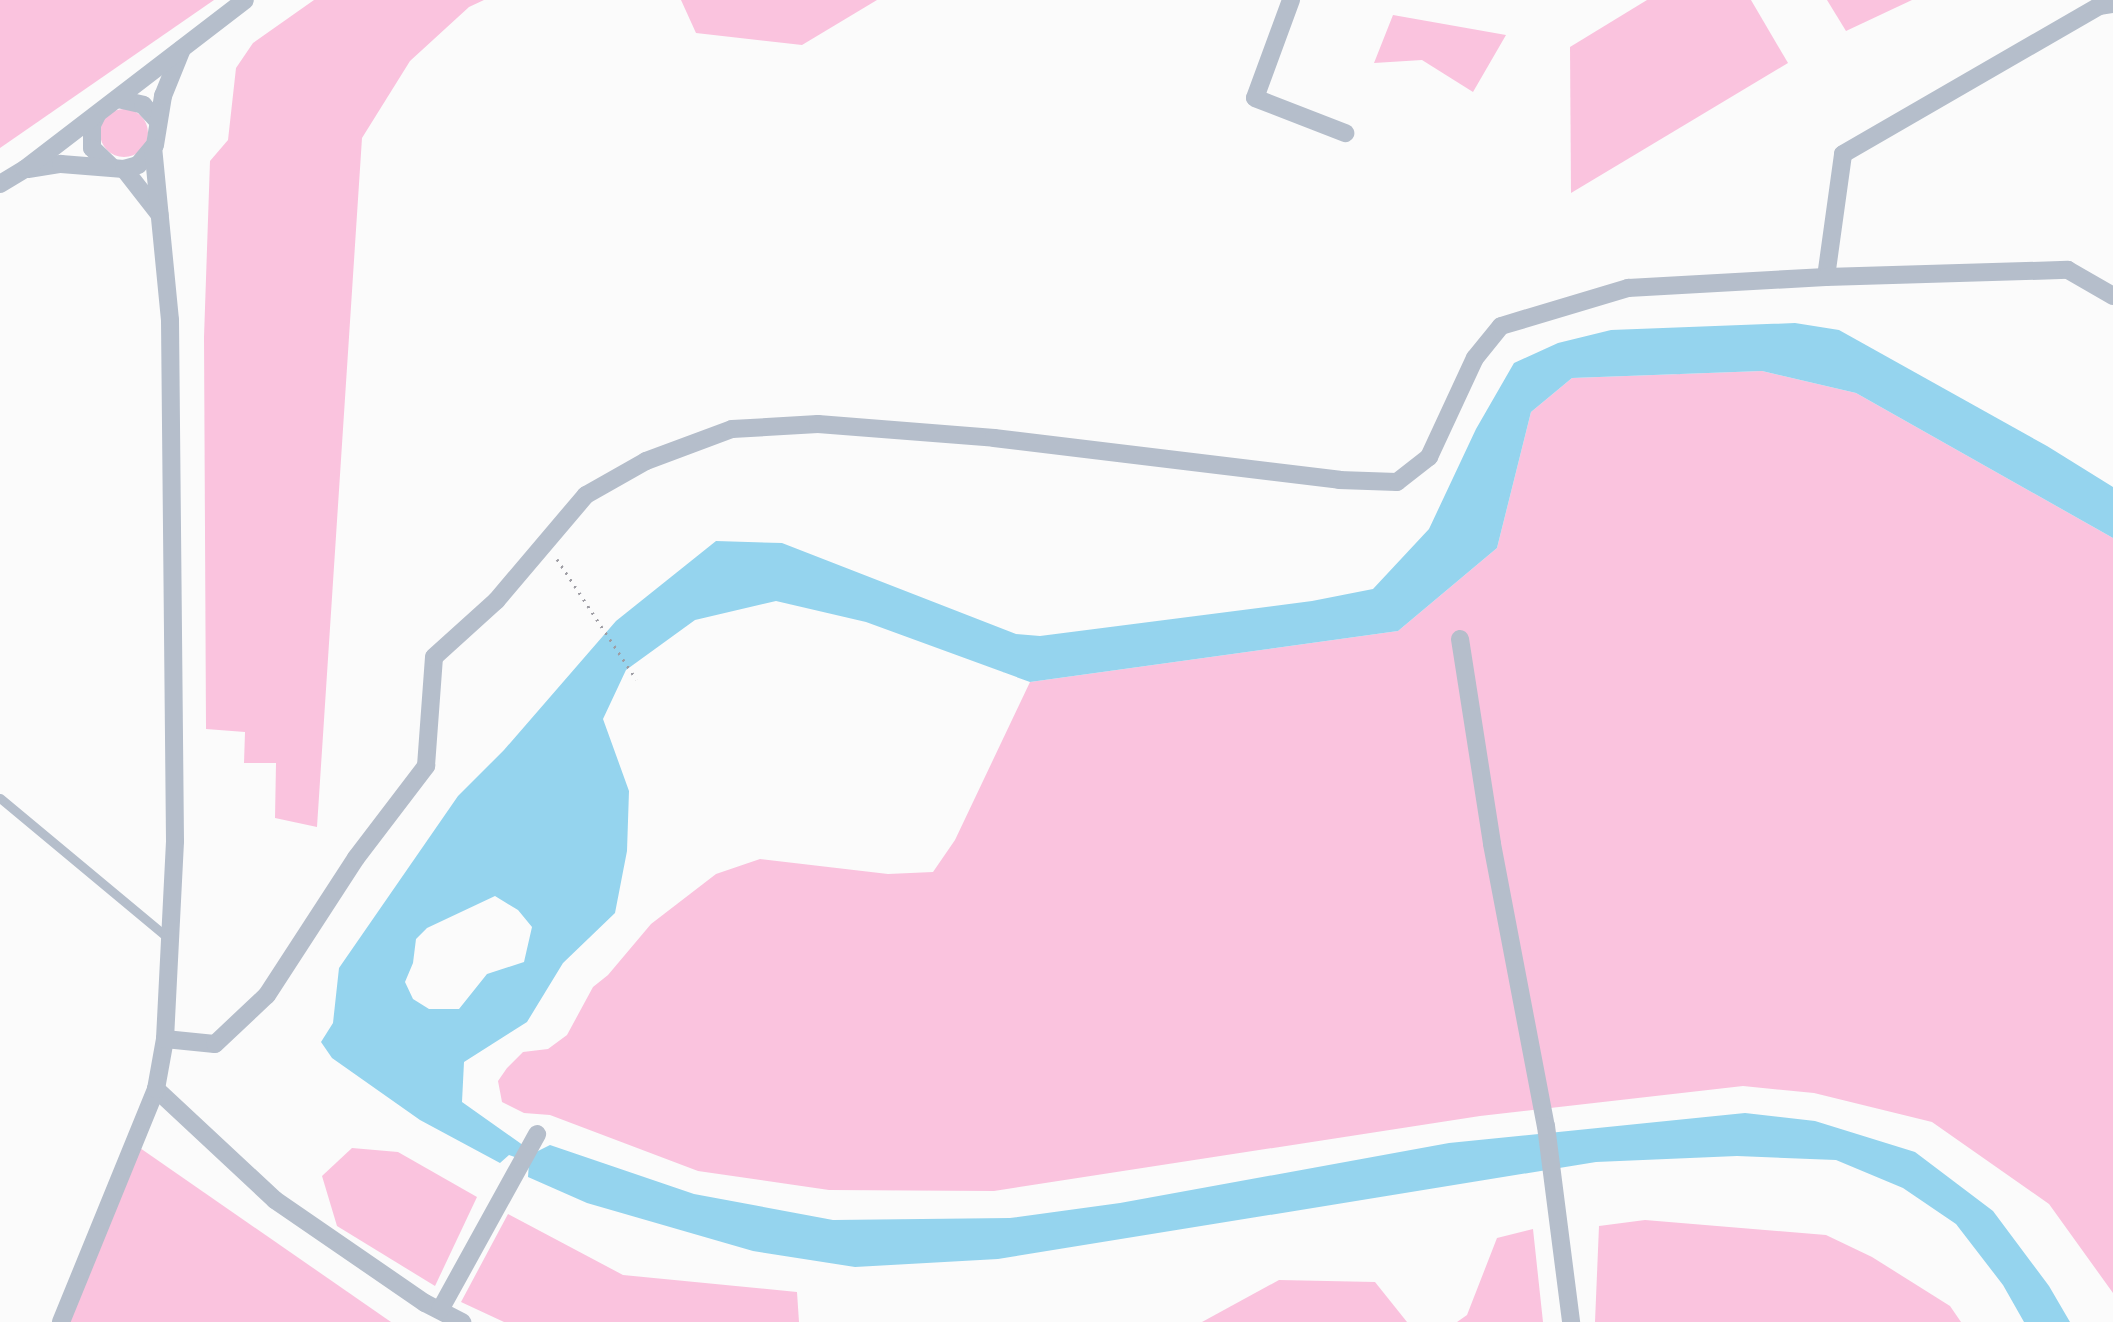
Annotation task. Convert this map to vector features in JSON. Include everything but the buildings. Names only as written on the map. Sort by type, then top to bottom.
[{"type":"street","points":[[0,184],[25,169],[118,99],[185,43],[245,0]]},
{"type":"street","points":[[1291,0],[1255,98],[1345,133]]},
{"type":"street","points":[[1826,277],[1843,154],[2099,6],[2113,4]]},
{"type":"street","points":[[61,1322],[156,1089],[165,1039],[175,841],[170,320],[153,148],[163,96],[185,43]]},
{"type":"street","points":[[118,99],[143,105],[158,121]]},
{"type":"street","points":[[99,113],[92,125],[92,148],[100,159],[118,168],[161,217]]},
{"type":"street","points":[[25,169],[61,164],[118,168],[138,165],[153,148]]},
{"type":"street","points":[[165,1039],[215,1044],[267,995],[356,858],[426,766],[434,657],[496,601],[586,495],[646,461],[732,429],[818,424],[898,430],[1339,480],[1397,482],[1429,457],[1475,358],[1501,326],[1628,288],[1826,277],[2068,270],[2113,296]]},
{"type":"street","points":[[1460,639],[1492,844],[1546,1126],[1571,1322]]},
{"type":"street","points":[[156,1089],[275,1200],[462,1322]]},
{"type":"street","points":[[440,1310],[537,1134]]},
{"type":"lane","points":[[0,798],[171,941]]},
{"type":"path","points":[[546,543],[636,679]]},
{"type":"shaded area","points":[[0,0],[214,0],[0,148]]},
{"type":"shaded area","points":[[314,0],[484,0],[469,7],[410,61],[362,138],[317,827],[275,818],[276,763],[244,763],[245,732],[206,729],[204,337],[210,161],[228,140],[236,68],[253,43]]},
{"type":"shaded area","points":[[681,0],[877,0],[802,45],[696,33]]},
{"type":"shaded area","points":[[1647,0],[1751,0],[1788,63],[1571,193],[1570,47]]},
{"type":"shaded area","points":[[1827,0],[1912,0],[1846,31]]},
{"type":"shaded area","points":[[1393,15],[1506,35],[1473,92],[1422,60],[1374,63]]},
{"type":"shaded area","points":[[124,109],[133,110],[141,116],[147,124],[147,142],[141,150],[133,156],[124,157],[115,156],[107,150],[101,142],[100,133],[101,124],[107,116],[115,110]]},
{"type":"shaded area","points":[[1762,371],[1856,393],[2113,538],[2113,1293],[2049,1204],[1932,1122],[1814,1093],[1743,1086],[1480,1116],[994,1191],[829,1190],[698,1171],[550,1115],[524,1113],[502,1102],[498,1081],[507,1068],[523,1052],[548,1049],[567,1035],[593,987],[608,975],[651,924],[716,874],[760,859],[888,874],[933,872],[955,840],[1030,682],[1398,631],[1497,548],[1531,412],[1572,378]]},
{"type":"shaded area","points":[[140,1148],[391,1322],[61,1322]]},
{"type":"shaded area","points":[[352,1148],[398,1152],[477,1197],[435,1286],[337,1226],[322,1176]]},
{"type":"shaded area","points":[[508,1214],[623,1275],[797,1292],[799,1322],[504,1322],[461,1302]]},
{"type":"shaded area","points":[[1645,1220],[1826,1235],[1872,1257],[1950,1306],[1961,1322],[1595,1322],[1599,1226]]},
{"type":"shaded area","points":[[1533,1229],[1543,1322],[1457,1322],[1467,1315],[1497,1238]]},
{"type":"shaded area","points":[[1279,1280],[1375,1282],[1407,1322],[1202,1322]]},
{"type":"water","points":[[1795,323],[1839,330],[2047,446],[2113,487],[2113,538],[1856,393],[1762,371],[1572,378],[1531,412],[1497,548],[1398,631],[1030,682],[866,622],[776,601],[695,620],[626,670],[603,719],[629,791],[627,851],[615,913],[563,963],[527,1022],[464,1062],[462,1102],[534,1153],[550,1145],[694,1194],[833,1220],[1010,1218],[1120,1203],[1449,1143],[1745,1113],[1815,1121],[1915,1152],[1993,1211],[2049,1286],[2070,1322],[2024,1322],[2003,1285],[1956,1224],[1903,1188],[1836,1160],[1737,1156],[1596,1162],[998,1259],[855,1267],[753,1251],[587,1203],[528,1177],[529,1162],[509,1155],[500,1163],[420,1120],[332,1058],[321,1042],[333,1023],[339,968],[458,796],[504,750],[616,621],[716,541],[782,543],[1016,634],[1040,636],[1312,601],[1373,589],[1429,529],[1476,429],[1514,363],[1558,343],[1611,330]],"holes":[[[495,896],[518,910],[532,927],[524,962],[487,974],[459,1009],[429,1009],[413,999],[405,982],[413,963],[416,939],[427,928]]]}]
